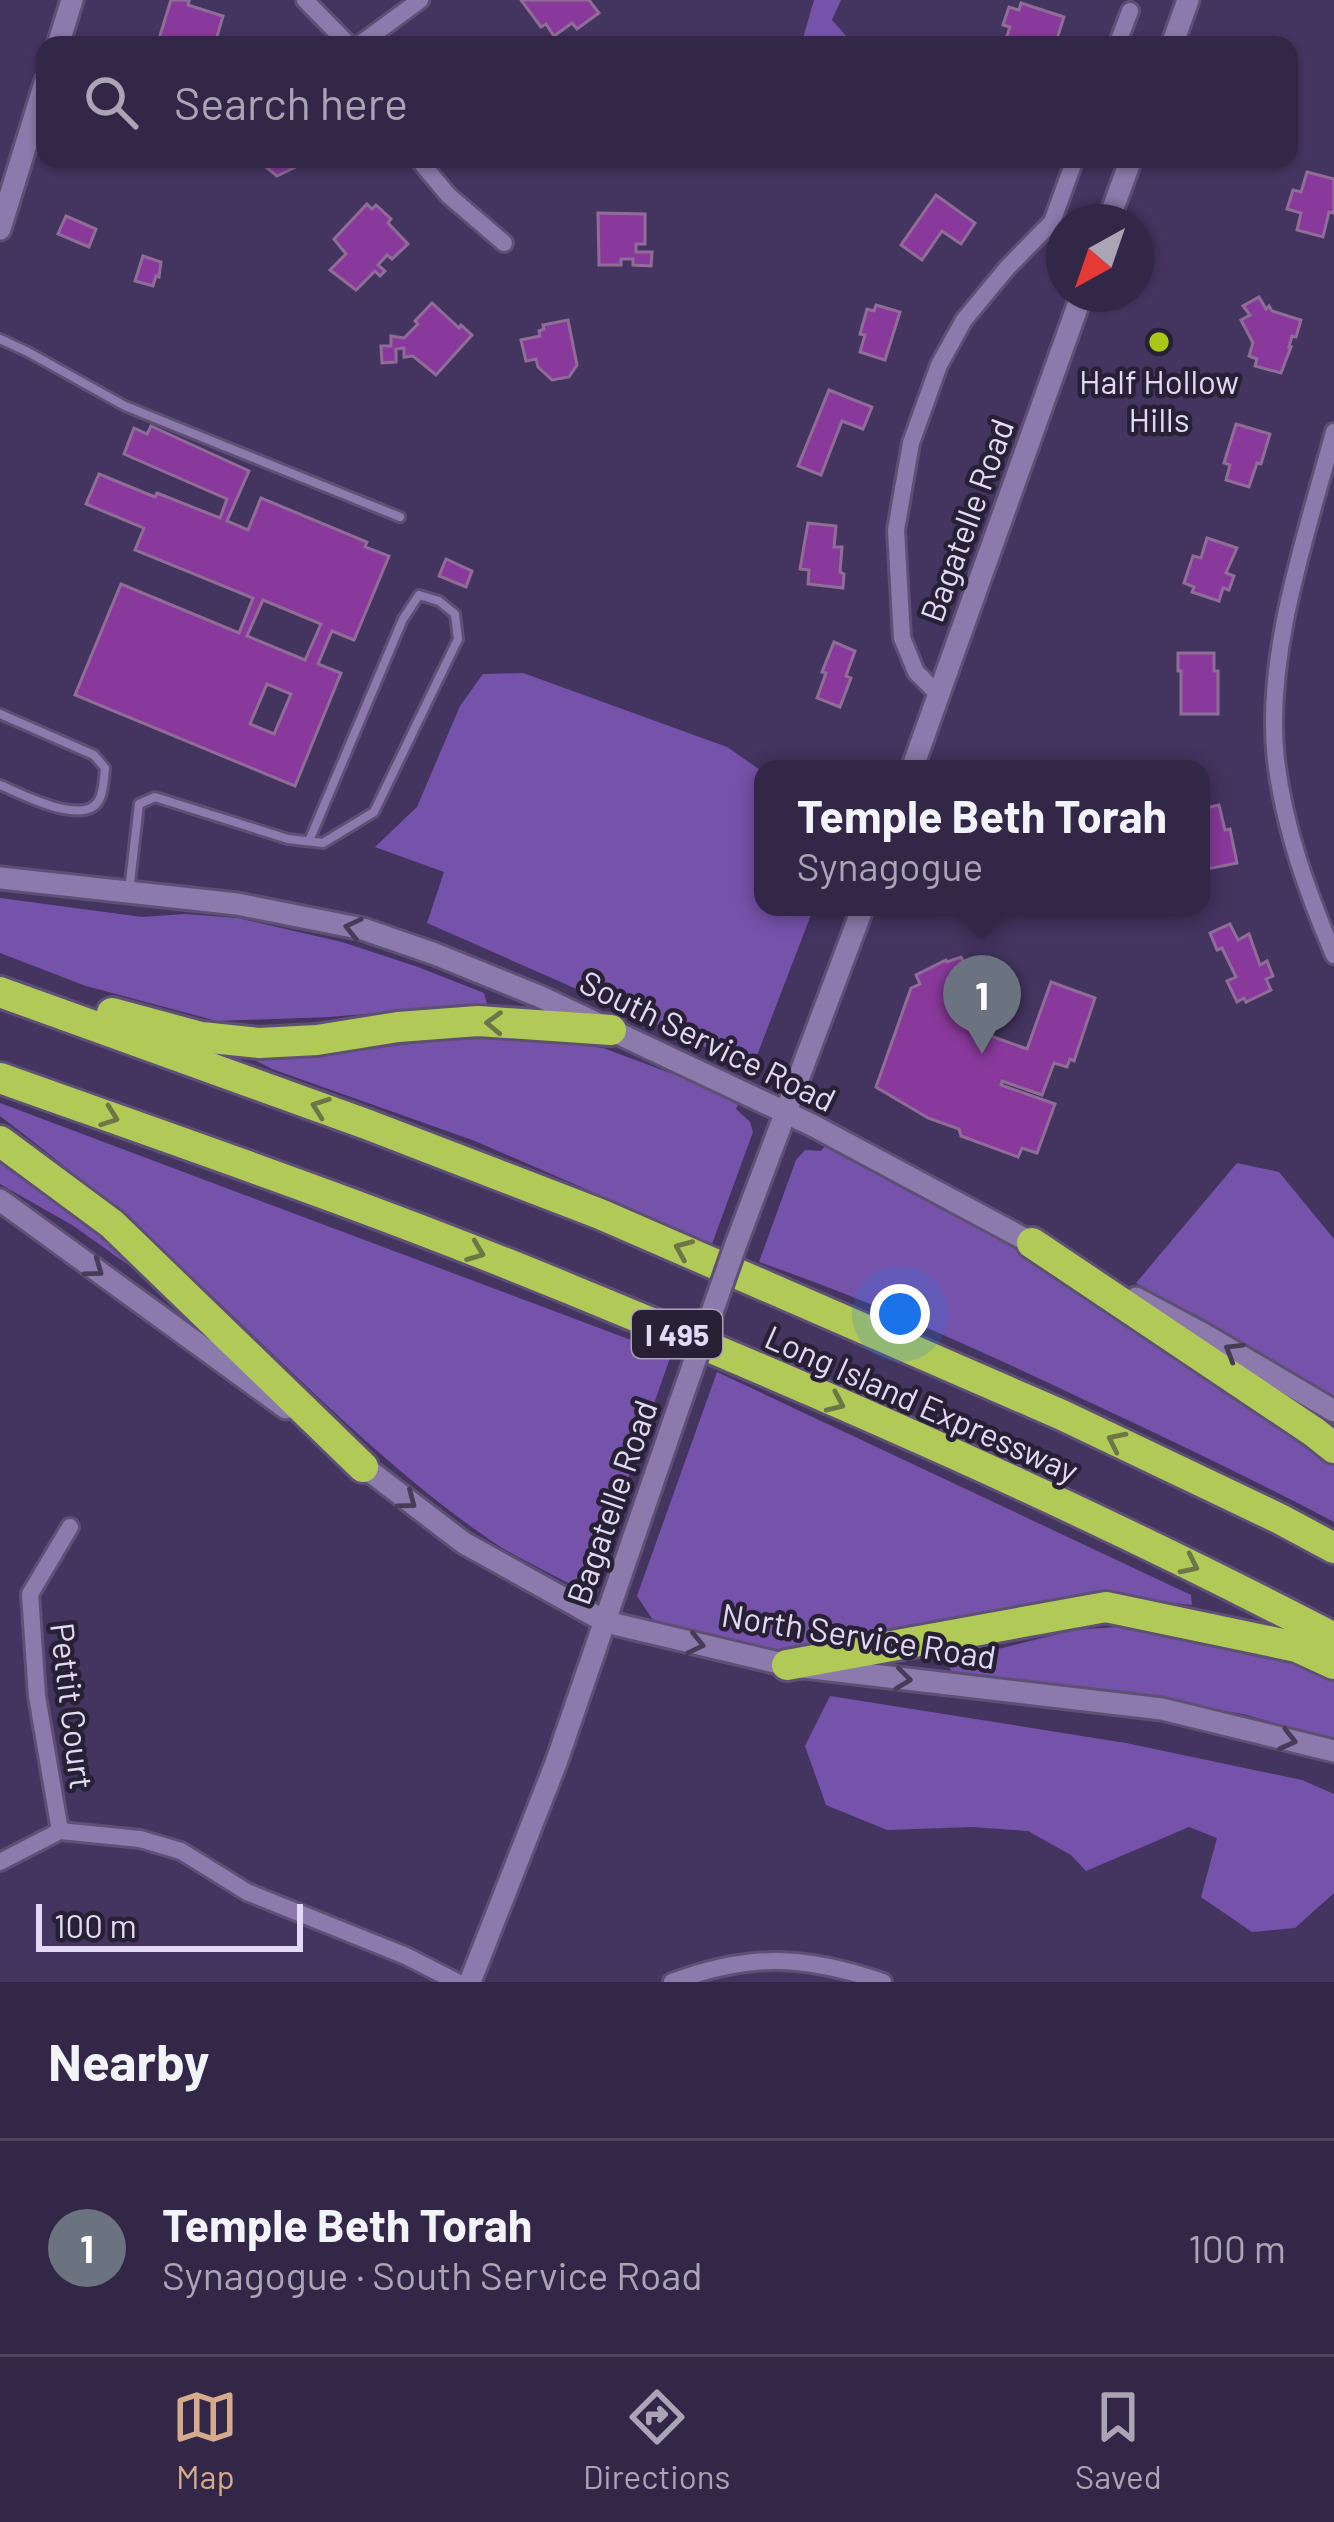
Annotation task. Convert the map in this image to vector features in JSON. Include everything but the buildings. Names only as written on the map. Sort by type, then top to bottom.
[{"type":"highway","points":[[0,980],[201,1037],[259,1043],[478,1022],[611,1030]]},
{"type":"highway","name":"Long Island Expressway","points":[[0,992],[600,1214],[1062,1415],[1334,1549]]},
{"type":"highway","name":"Long Island Expressway","points":[[0,1078],[338,1199],[589,1297],[1029,1488],[1334,1638]]},
{"type":"highway","points":[[0,1141],[112,1224],[364,1467]]},
{"type":"highway","points":[[1032,1244],[1334,1448]]},
{"type":"highway","points":[[787,1665],[1106,1607],[1297,1647],[1334,1664]]},
{"type":"main road","points":[[61,36],[73,0]]},
{"type":"main road","points":[[1175,36],[1188,0]]},
{"type":"main road","points":[[0,229],[36,112]]},
{"type":"main road","points":[[1115,204],[1128,168]]},
{"type":"main road","name":"Bagatelle Road","points":[[914,760],[1076,312]]},
{"type":"main road","name":"South Service Road","points":[[0,878],[237,904],[363,929],[457,962],[785,1112],[1207,1336],[1334,1411]]},
{"type":"main road","name":"Bagatelle Road","points":[[470,1982],[540,1808],[736,1244],[860,916]]},
{"type":"main road","name":"North Service Road","points":[[0,1200],[464,1543],[606,1622],[787,1665],[1162,1709],[1334,1751]]},
{"type":"street","points":[[305,0],[340,36]]},
{"type":"street","points":[[371,36],[420,0]]},
{"type":"street","points":[[1120,36],[1130,11]]},
{"type":"street","points":[[426,168],[448,195],[504,243]]},
{"type":"street","points":[[1064,204],[1074,168]]},
{"type":"street","points":[[938,694],[916,672],[902,638],[896,530],[911,443],[939,365],[964,320],[1007,268],[1046,235]]},
{"type":"street","points":[[1334,432],[1288,604],[1276,694],[1276,757],[1290,836],[1334,955]]},
{"type":"street","name":"Pettit Court","points":[[59,1831],[37,1696],[30,1594],[70,1527]]},
{"type":"street","points":[[0,1862],[59,1831],[140,1839],[181,1851],[247,1892],[458,1982]]},
{"type":"street","points":[[672,1982],[752,1960],[803,1962],[883,1982]]},
{"type":"lane","points":[[0,339],[125,406],[400,517]]},
{"type":"lane","points":[[129,892],[139,804],[155,797],[288,839],[323,843],[374,812],[458,638],[455,614],[439,601],[419,595],[403,619],[309,841]]},
{"type":"lane","points":[[0,714],[94,754],[106,768],[100,801],[89,810],[69,812],[0,785]]},
{"type":"shaded area","points":[[814,0],[841,0],[832,20],[846,36],[804,36]]},
{"type":"shaded area","points":[[523,673],[727,747],[754,766],[754,916],[811,916],[751,1071],[690,1039],[427,923],[444,872],[375,847],[417,807],[460,706],[483,674]]},
{"type":"shaded area","points":[[0,898],[142,917],[238,918],[342,942],[418,967],[484,993],[487,1004],[217,1021],[86,986],[0,953]]},
{"type":"shaded area","points":[[484,1034],[603,1048],[708,1087],[738,1105],[736,1109],[753,1132],[712,1244],[475,1141],[247,1056],[356,1051]]},
{"type":"shaded area","points":[[0,1103],[671,1355],[591,1575],[570,1584],[500,1546],[448,1510],[138,1229],[0,1116]]},
{"type":"shaded area","points":[[825,1146],[977,1225],[1116,1310],[1334,1463],[1334,1522],[1006,1363],[759,1262],[796,1160],[805,1150],[821,1151]]},
{"type":"shaded area","points":[[0,1148],[182,1303],[72,1225],[0,1184]]},
{"type":"shaded area","points":[[1237,1163],[1279,1172],[1334,1239],[1334,1396],[1136,1283]]},
{"type":"shaded area","points":[[717,1372],[1191,1595],[1192,1605],[1148,1600],[1081,1602],[804,1655],[743,1645],[653,1620],[637,1596]]},
{"type":"shaded area","points":[[1145,1625],[1285,1654],[1334,1679],[1334,1740],[1243,1714],[953,1673],[946,1662],[1074,1630]]},
{"type":"shaded area","points":[[830,1696],[1126,1743],[1302,1780],[1334,1794],[1334,1893],[1295,1928],[1252,1932],[1201,1897],[1217,1838],[1189,1827],[1086,1871],[1071,1855],[1028,1831],[972,1827],[887,1830],[826,1805],[805,1746]]},
{"type":"place","name":"Half Hollow Hills","points":[[1159,342]]},
{"type":"place","name":"Temple Beth Torah","points":[[982,1054]]}]
